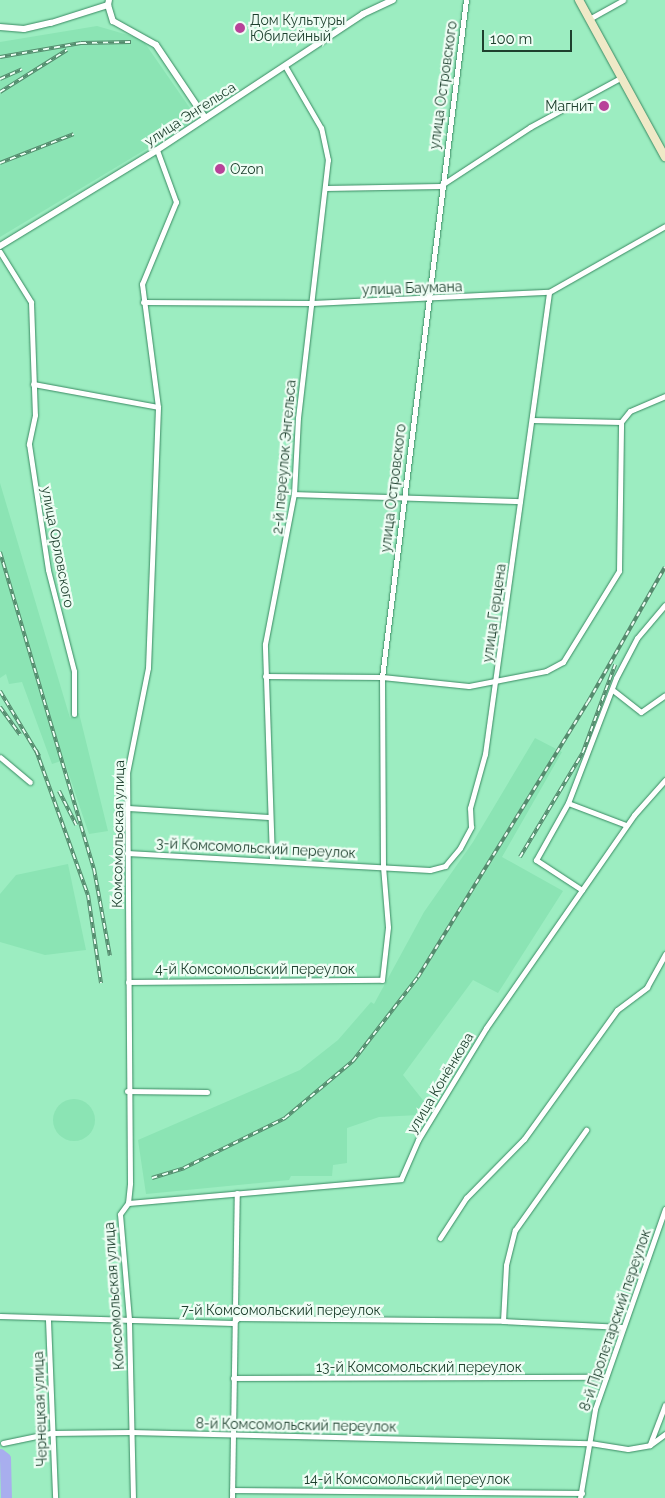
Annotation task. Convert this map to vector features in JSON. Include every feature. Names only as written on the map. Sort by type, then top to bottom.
[{"type":"main road","points":[[579,0],[665,156]]},
{"type":"street","name":"улица Энгельса","points":[[0,246],[157,150],[285,66],[393,0]]},
{"type":"street","name":"улица Островского","points":[[382,980],[388,927],[383,866],[382,677],[440,186],[466,0]]},
{"type":"street","points":[[589,19],[623,0]]},
{"type":"street","points":[[0,27],[35,27],[108,2],[113,20],[156,45],[205,118]]},
{"type":"street","name":"2-й переулок Энгельса","points":[[272,859],[265,644],[294,494],[328,160],[321,128],[285,66]]},
{"type":"street","points":[[325,188],[440,186],[530,127],[622,77]]},
{"type":"street","name":"Комсомольская улица","points":[[133,1498],[129,1319],[120,1214],[128,1204],[127,808],[132,738],[148,668],[158,406],[143,302],[145,269],[176,202],[157,150]]},
{"type":"street","name":"улица Баумана","points":[[143,302],[312,303],[550,292],[665,226]]},
{"type":"street","name":"улица Орловского","points":[[0,252],[31,302],[35,415],[29,444],[36,506],[74,671],[74,714]]},
{"type":"street","name":"улица Герцена","points":[[383,866],[430,870],[444,866],[460,848],[471,827],[470,808],[485,754],[550,292]]},
{"type":"street","points":[[33,384],[158,406]]},
{"type":"street","points":[[265,676],[382,677],[469,686],[546,671],[564,662],[619,571],[621,422],[630,411],[665,396]]},
{"type":"street","points":[[532,420],[621,422]]},
{"type":"street","points":[[294,494],[520,501]]},
{"type":"street","points":[[582,890],[536,860],[568,803],[637,638],[665,605]]},
{"type":"street","points":[[614,691],[641,712],[665,695]]},
{"type":"street","points":[[0,757],[30,782]]},
{"type":"street","name":"улица Конёнкова","points":[[128,1204],[401,1179],[418,1140],[472,1050],[626,826],[665,780]]},
{"type":"street","points":[[568,803],[626,826]]},
{"type":"street","points":[[127,808],[270,817]]},
{"type":"street","name":"3-й Комсомольский переулок","points":[[127,853],[383,866]]},
{"type":"street","points":[[440,1238],[466,1198],[524,1139],[617,1010],[647,987],[665,954]]},
{"type":"street","name":"4-й Комсомольский переулок","points":[[128,982],[382,980]]},
{"type":"street","points":[[127,1092],[207,1092]]},
{"type":"street","points":[[503,1321],[506,1265],[515,1230],[586,1130]]},
{"type":"street","points":[[232,1498],[233,1323],[237,1193]]},
{"type":"street","name":"8-й Пролетарский переулок","points":[[581,1495],[590,1443],[606,1377],[665,1209]]},
{"type":"street","name":"7-й Комсомольский переулок","points":[[0,1316],[48,1320],[129,1319],[233,1323],[238,1318],[503,1321],[622,1327]]},
{"type":"street","name":"Чернецкая улица","points":[[48,1320],[55,1498]]},
{"type":"street","name":"13-й Комсомольский переулок","points":[[233,1378],[606,1377]]},
{"type":"street","points":[[650,1445],[665,1405]]},
{"type":"street","name":"8-й Комсомольский переулок","points":[[3,1443],[51,1433],[131,1432],[590,1443],[628,1449],[650,1445]]},
{"type":"street","points":[[650,1445],[665,1434]]},
{"type":"street","name":"14-й Комсомольский переулок","points":[[232,1490],[581,1495]]},
{"type":"shaded area","points":[[97,26],[142,39],[194,114],[190,122],[0,237],[0,42]]},
{"type":"shaded area","points":[[0,483],[70,718],[79,713],[108,831],[89,834],[64,760],[52,764],[22,682],[9,684],[6,674],[0,678]]},
{"type":"shaded area","points":[[535,738],[562,752],[502,857],[563,891],[498,993],[473,980],[403,1075],[426,1104],[419,1115],[379,1117],[347,1128],[347,1163],[333,1165],[332,1176],[291,1176],[289,1180],[146,1194],[138,1140],[300,1070],[338,1040],[371,1002],[374,1004],[424,912],[473,842]]},
{"type":"shaded area","points":[[68,864],[86,950],[45,955],[0,942],[0,894],[16,875]]},
{"type":"shaded area","points":[[70,1099],[78,1099],[89,1105],[95,1120],[89,1135],[78,1141],[70,1141],[59,1135],[53,1124],[53,1116],[59,1105]]},
{"type":"waterway","points":[[0,1454],[5,1458],[6,1498]]},
{"type":"railway","points":[[0,57],[81,43],[131,42]]},
{"type":"railway","points":[[0,92],[67,50]]},
{"type":"railway","points":[[0,79],[22,69]]},
{"type":"railway","points":[[0,163],[74,134]]},
{"type":"railway","points":[[0,552],[94,869],[110,956]]},
{"type":"railway","points":[[152,1178],[184,1168],[285,1118],[353,1061],[418,977],[588,702],[665,567]]},
{"type":"railway","points":[[520,857],[583,752],[615,665]]},
{"type":"railway","points":[[0,691],[39,756]]},
{"type":"railway","points":[[0,707],[20,735]]},
{"type":"railway","points":[[36,750],[88,895],[101,983]]},
{"type":"railway","points":[[59,791],[76,825]]},
{"type":"place","name":"Дом Культуры Юбилейный","points":[[240,28]]},
{"type":"place","name":"Магнит","points":[[604,106]]},
{"type":"place","name":"Ozon","points":[[220,169]]}]
